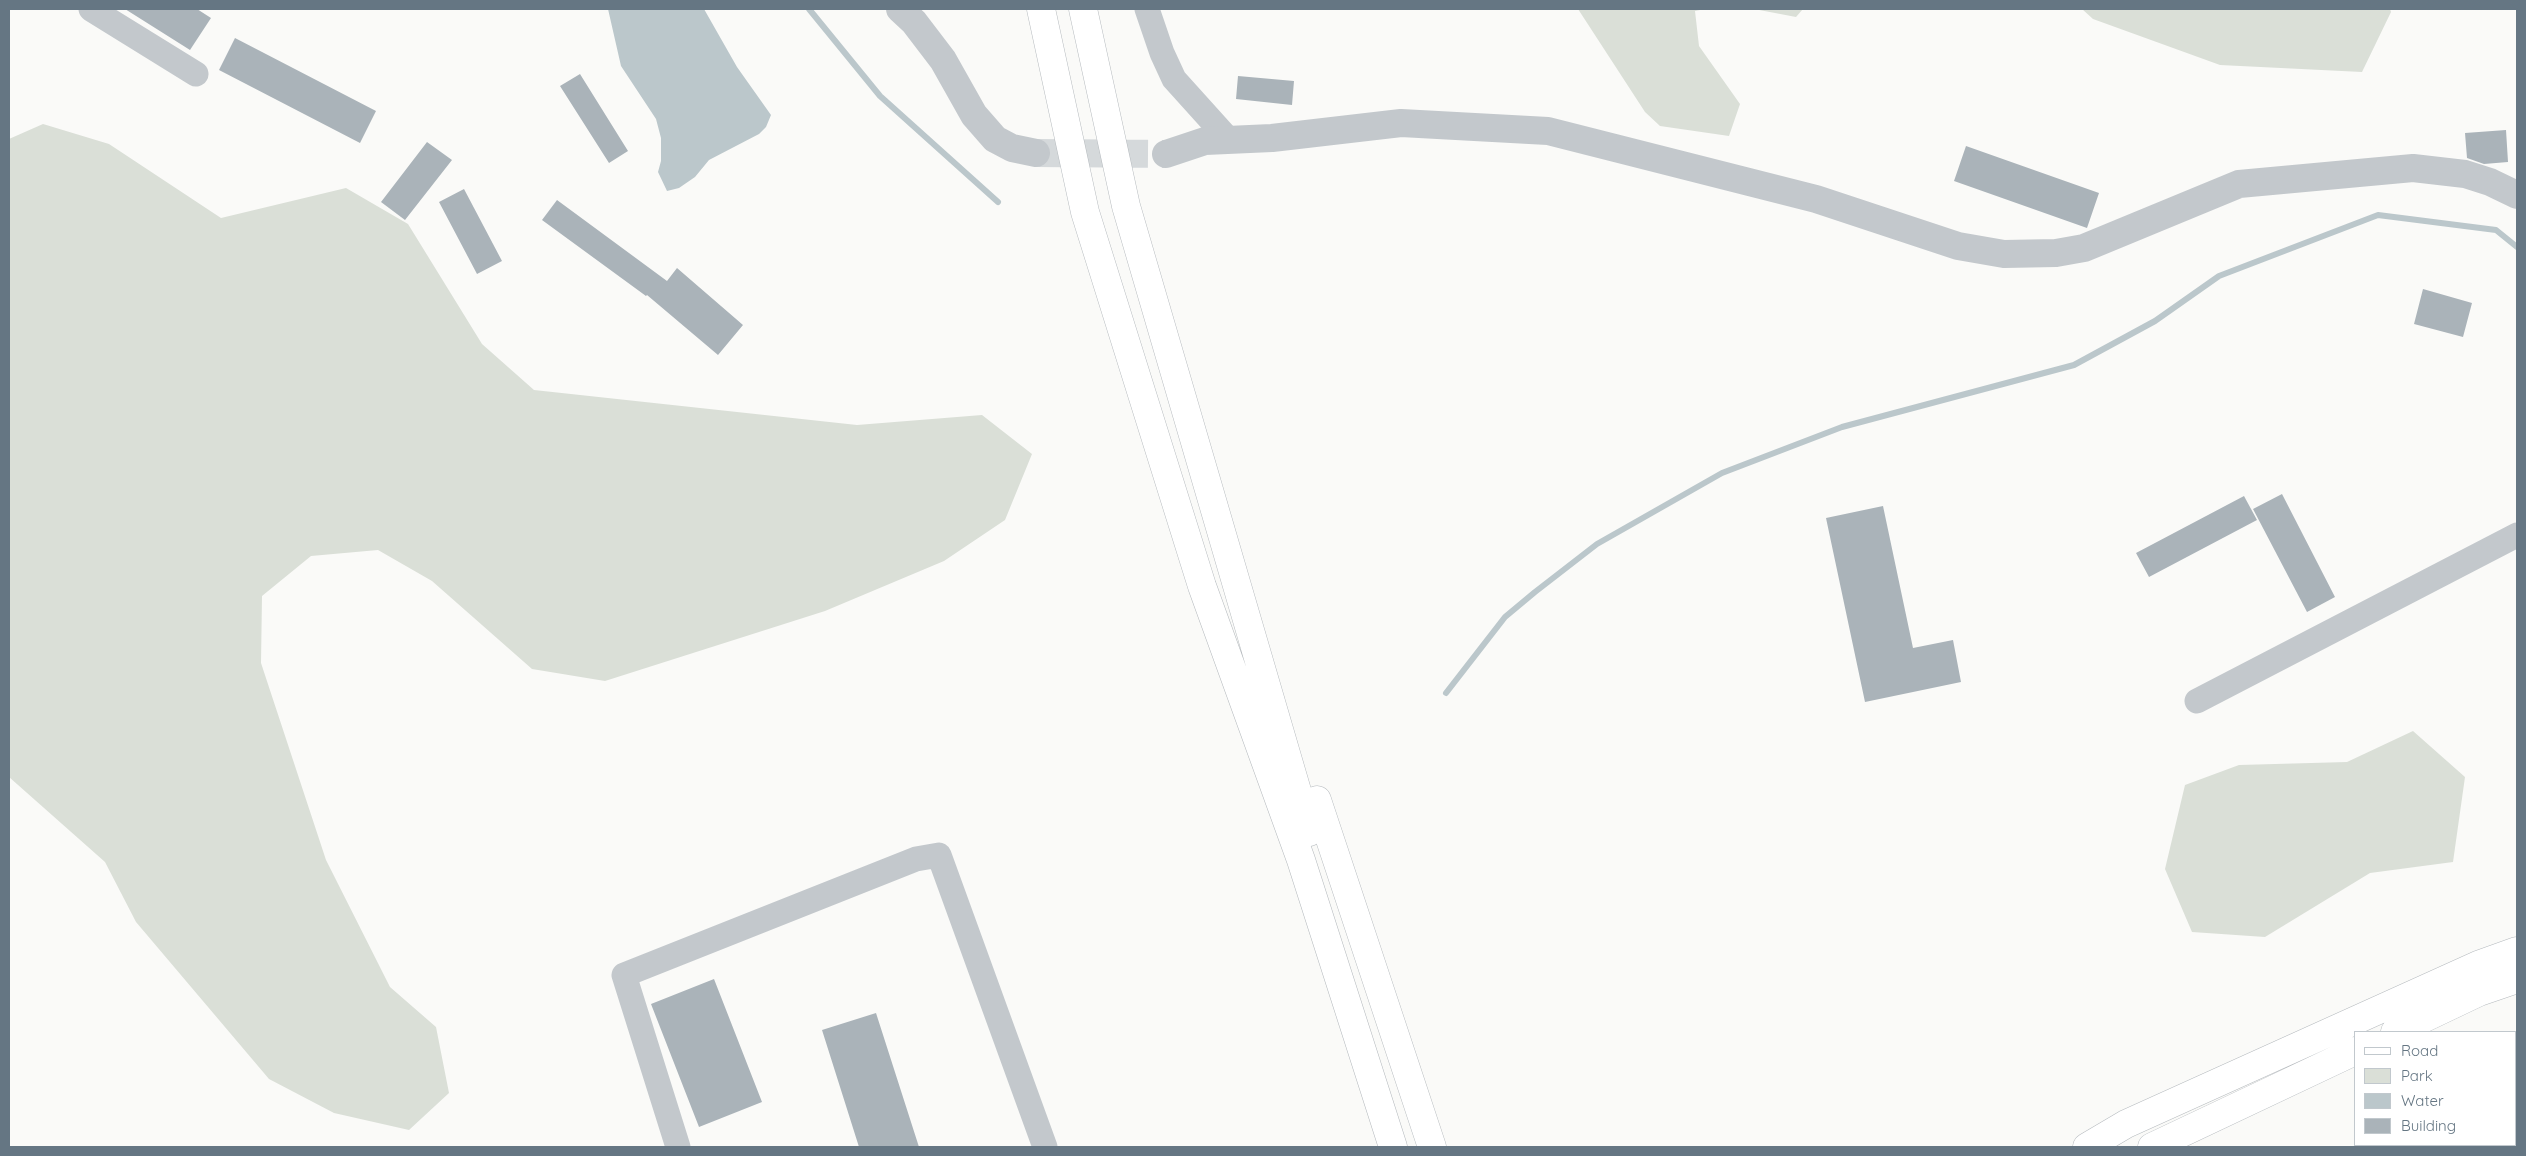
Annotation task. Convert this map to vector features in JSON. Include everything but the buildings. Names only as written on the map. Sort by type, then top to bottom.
[{"type":"main road","points":[[1041,9],[1085,212],[1202,586],[1301,860],[1393,1147]]},
{"type":"main road","points":[[1083,9],[1126,206],[1321,873],[1413,1147]]},
{"type":"main road","points":[[1236,578],[1293,729],[1432,1147]]},
{"type":"main road","points":[[1202,586],[1226,694],[1375,1147]]},
{"type":"main road","points":[[2087,1147],[2144,1116],[2478,965],[2517,951]]},
{"type":"main road","points":[[2397,1031],[2480,992],[2517,979]]},
{"type":"main road","points":[[2152,1147],[2354,1051]]},
{"type":"street","points":[[91,9],[196,74]]},
{"type":"street","points":[[900,9],[914,22],[943,60],[974,115],[995,139],[1012,148],[1036,152]]},
{"type":"street","points":[[1147,9],[1162,53],[1174,79],[1229,140]]},
{"type":"street","points":[[1166,154],[1205,141],[1272,138],[1401,123],[1548,131],[1816,199],[1958,246],[2004,254],[2056,253],[2084,248],[2239,184],[2413,168],[2465,174],[2490,182],[2517,194]]},
{"type":"street","points":[[2197,701],[2517,535]]},
{"type":"street","points":[[678,1147],[624,975],[916,859],[939,854],[1045,1147]]},
{"type":"green space","points":[[1578,9],[1705,9],[1695,11],[1699,46],[1740,104],[1729,136],[1660,126],[1645,112]]},
{"type":"green space","points":[[1754,9],[1803,9],[1796,17]]},
{"type":"green space","points":[[2082,9],[2390,9],[2391,12],[2362,72],[2220,65],[2093,19]]},
{"type":"green space","points":[[43,124],[109,144],[221,218],[346,188],[408,224],[482,344],[534,390],[857,425],[982,415],[1032,454],[1005,520],[944,561],[825,611],[605,681],[532,669],[432,581],[378,550],[311,556],[262,596],[261,663],[326,860],[390,987],[436,1027],[449,1093],[409,1130],[334,1113],[269,1079],[136,922],[105,862],[9,777],[9,139]]},
{"type":"green space","points":[[2413,731],[2465,777],[2453,862],[2370,873],[2265,937],[2192,932],[2165,869],[2185,785],[2239,765],[2347,762]]},
{"type":"green space","points":[[2516,1080],[2517,1147],[2414,1147],[2516,1146]]},
{"type":"water","points":[[608,9],[704,9],[737,67],[771,115],[766,127],[759,134],[709,160],[695,177],[679,188],[667,191],[658,172],[661,161],[661,138],[656,119],[621,66]]},
{"type":"waterway","points":[[809,9],[880,96],[998,202]]},
{"type":"waterway","points":[[1446,693],[1505,617],[1535,592],[1597,544],[1722,473],[1842,427],[2074,365],[2155,321],[2219,276],[2378,215],[2496,230],[2517,247]]},
{"type":"tunnel","points":[[1036,153],[1166,154]]}]
